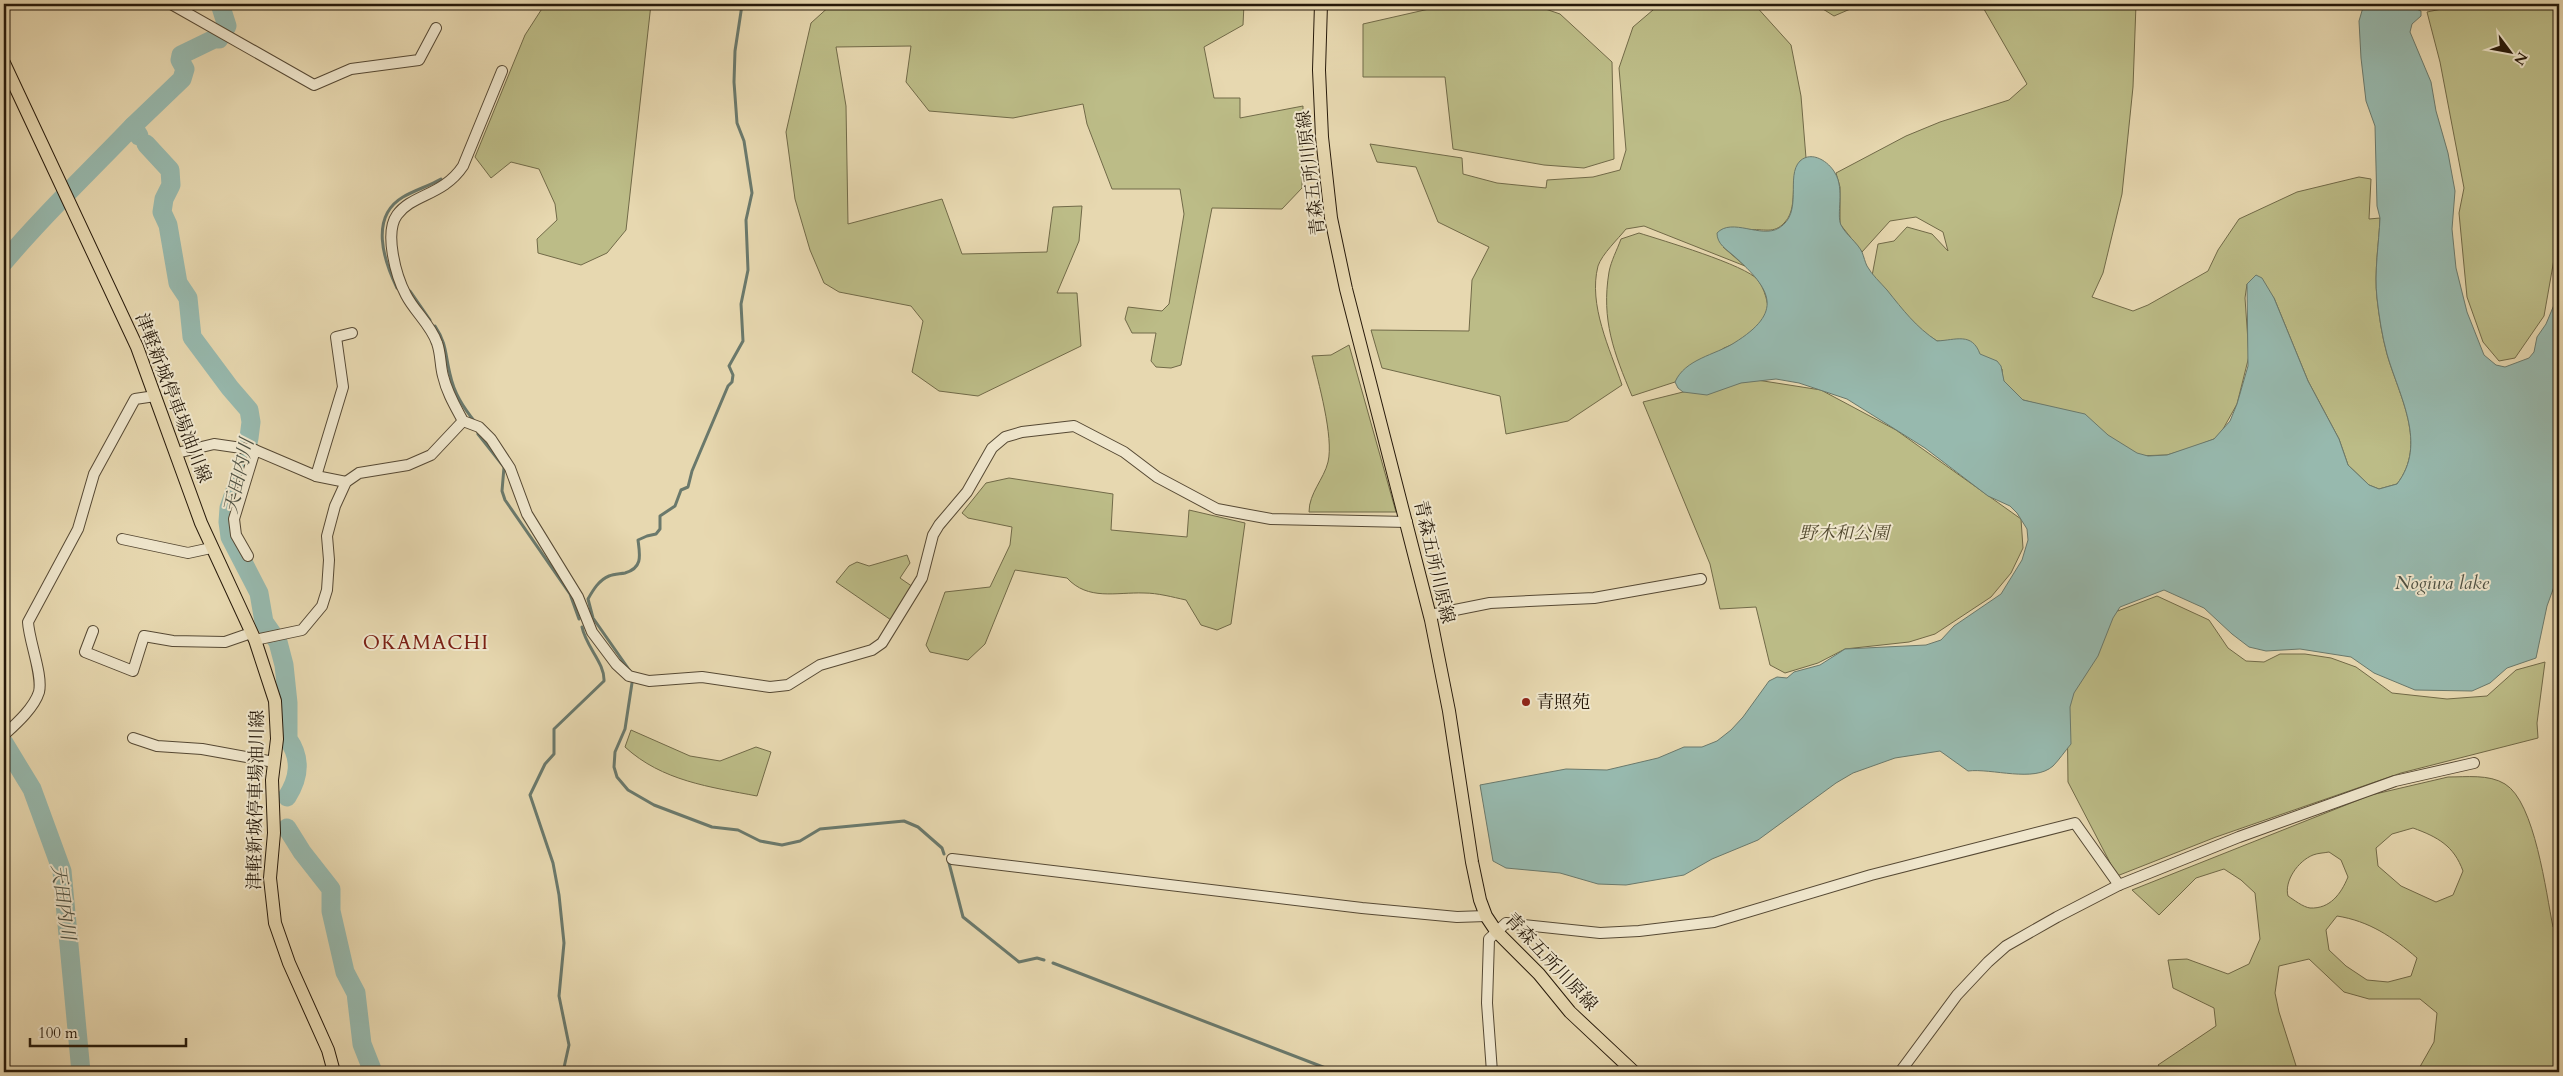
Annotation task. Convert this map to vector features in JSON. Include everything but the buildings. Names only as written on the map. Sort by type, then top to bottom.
[{"type":"main road","name":"青森五所川原線","points":[[1321,4],[1318,70],[1323,155],[1331,218],[1348,297],[1430,615],[1449,712],[1472,862],[1486,916],[1496,931],[1539,974],[1570,1012],[1634,1072]]},
{"type":"main road","name":"津軽新城停車場油川線","points":[[4,62],[138,347],[210,548],[253,637],[275,701],[277,739],[272,780],[274,833],[270,878],[275,923],[289,962],[328,1050],[334,1072]]},
{"type":"street","points":[[171,4],[314,85],[351,69],[419,60],[436,28]]},
{"type":"street","points":[[502,71],[463,166],[455,178],[441,189],[408,205],[398,213],[392,224],[393,260],[405,294],[437,340],[442,356],[442,374],[450,399],[462,422],[479,427],[491,439],[510,468],[527,514],[578,597],[592,632],[616,664],[629,676],[649,681],[702,676],[770,687],[788,685],[820,666],[872,650],[882,643],[922,578],[933,535],[939,525],[967,492],[992,448],[1005,438],[1022,432],[1060,426],[1074,426],[1124,452],[1158,477],[1217,509],[1271,519],[1407,522]]},
{"type":"street","points":[[316,476],[343,387],[336,337],[352,333]]},
{"type":"street","points":[[7,732],[31,706],[39,692],[39,682],[29,638],[28,622],[78,529],[94,474],[135,400],[155,396]]},
{"type":"street","points":[[93,631],[85,652],[133,670],[144,636],[173,641],[225,642],[253,637],[275,636],[302,630],[322,606],[327,590],[330,560],[327,536],[335,506],[346,482],[359,473],[408,465],[431,455],[462,422]]},
{"type":"street","points":[[177,453],[214,444],[249,448],[316,476],[346,482]]},
{"type":"street","points":[[248,556],[236,534],[234,518],[249,448]]},
{"type":"street","points":[[122,539],[188,553],[210,548]]},
{"type":"street","points":[[1430,615],[1490,603],[1594,598],[1701,579]]},
{"type":"street","points":[[133,738],[157,746],[202,749],[274,762]]},
{"type":"street","points":[[1900,1072],[1957,995],[2006,946],[2119,885],[2190,855],[2361,792],[2394,781],[2474,763]]},
{"type":"street","points":[[1492,1072],[1487,1003],[1488,939],[1506,923],[1600,933],[1639,931],[1714,922],[1870,875],[2075,823],[2119,885]]},
{"type":"street","points":[[952,859],[1362,908],[1457,917],[1486,916]]},
{"type":"green space","points":[[545,4],[651,4],[626,230],[607,253],[581,265],[538,253],[537,239],[557,220],[555,204],[539,169],[511,162],[491,178],[475,157],[525,35]]},
{"type":"green space","points":[[832,4],[1244,4],[1243,25],[1204,47],[1214,98],[1240,98],[1240,118],[1303,106],[1302,188],[1282,209],[1212,208],[1181,365],[1171,368],[1156,367],[1151,361],[1156,333],[1132,333],[1125,319],[1128,307],[1162,311],[1169,304],[1184,214],[1180,189],[1112,189],[1087,124],[1083,104],[1013,118],[929,111],[906,82],[911,46],[836,47],[846,106],[848,224],[942,199],[962,254],[1047,252],[1053,207],[1082,206],[1079,241],[1057,293],[1077,293],[1081,346],[978,396],[939,391],[912,372],[923,321],[911,306],[839,292],[824,283],[810,250],[795,199],[786,132],[811,23]]},
{"type":"green space","points":[[1451,4],[1531,4],[1560,14],[1612,62],[1614,159],[1584,168],[1544,165],[1453,149],[1445,77],[1363,77],[1363,24]]},
{"type":"green space","points":[[1660,4],[1754,4],[1791,45],[1801,96],[1806,158],[1800,163],[1796,171],[1792,207],[1790,215],[1785,222],[1772,230],[1746,231],[1739,234],[1723,247],[1745,266],[1644,226],[1626,229],[1600,261],[1596,281],[1596,296],[1602,327],[1622,385],[1568,421],[1506,434],[1500,396],[1382,368],[1371,330],[1469,331],[1472,280],[1489,247],[1438,222],[1416,167],[1377,162],[1370,144],[1462,158],[1463,174],[1497,183],[1546,188],[1547,180],[1593,177],[1620,170],[1626,150],[1619,68],[1633,27]]},
{"type":"green space","points":[[1815,4],[1862,4],[1834,16]]},
{"type":"green space","points":[[1981,4],[2136,4],[2133,87],[2122,194],[2103,273],[2092,297],[2133,311],[2148,305],[2208,271],[2218,250],[2239,219],[2297,192],[2359,177],[2371,179],[2369,219],[2380,218],[2376,278],[2380,319],[2387,354],[2404,403],[2411,436],[2410,453],[2406,469],[2397,484],[2379,489],[2369,485],[2348,465],[2339,439],[2308,381],[2274,298],[2269,292],[2247,284],[2245,298],[2249,356],[2237,404],[2222,431],[2214,439],[2167,455],[2134,456],[2057,409],[2023,400],[2003,381],[2002,369],[1943,341],[1937,341],[1907,321],[1872,276],[1878,244],[1894,241],[1907,227],[1932,234],[1948,251],[1943,232],[1916,217],[1890,221],[1862,252],[1840,224],[1840,187],[1836,173],[1906,136],[1940,122],[2009,100],[2027,84]]},
{"type":"green space","points":[[2466,4],[2559,4],[2559,231],[2544,316],[2515,358],[2499,361],[2483,342],[2467,297],[2459,213],[2464,188],[2440,62],[2427,12]]},
{"type":"green space","points":[[1639,233],[1721,260],[1750,274],[1758,280],[1764,291],[1770,329],[1724,348],[1675,382],[1632,396],[1611,336],[1608,321],[1607,289],[1610,268],[1621,239]]},
{"type":"green space","points":[[1349,345],[1396,512],[1309,512],[1311,499],[1328,462],[1329,451],[1325,409],[1312,356],[1331,355]]},
{"type":"green space","name":"野木和公園","points":[[1757,380],[1821,390],[1896,430],[2021,519],[2023,548],[2011,573],[1991,597],[1935,634],[1909,642],[1845,649],[1818,663],[1785,673],[1770,665],[1756,607],[1720,609],[1710,564],[1643,402],[1683,392]]},
{"type":"green space","points":[[1009,478],[1113,494],[1111,530],[1187,537],[1189,510],[1245,523],[1231,624],[1217,630],[1201,625],[1186,600],[1149,593],[1093,593],[1075,585],[1067,578],[1015,570],[985,644],[968,660],[930,652],[926,645],[945,592],[990,587],[1010,545],[1012,527],[968,518],[962,513],[986,483]]},
{"type":"green space","points":[[907,555],[910,563],[900,578],[913,587],[891,620],[836,582],[849,566],[857,562],[869,566]]},
{"type":"green space","points":[[2157,596],[2209,620],[2228,648],[2246,661],[2264,662],[2280,654],[2305,654],[2331,658],[2356,667],[2392,693],[2447,699],[2487,696],[2516,670],[2545,662],[2537,723],[2538,738],[2401,773],[2216,837],[2117,876],[2068,782],[2067,698],[2115,612]]},
{"type":"green space","points":[[631,730],[690,756],[720,761],[756,747],[771,752],[757,796],[704,786],[655,768],[625,747]]},
{"type":"green space","points":[[2448,777],[2485,777],[2505,784],[2515,794],[2532,828],[2543,872],[2553,927],[2559,928],[2559,1072],[2417,1072],[2434,1042],[2437,1013],[2420,999],[2369,999],[2344,992],[2309,959],[2279,966],[2275,993],[2298,1072],[2164,1072],[2158,1065],[2216,1026],[2214,1008],[2173,988],[2168,960],[2187,959],[2228,974],[2249,964],[2260,939],[2255,893],[2241,880],[2224,869],[2196,878],[2159,915],[2132,890],[2371,795]],"holes":[[[2413,828],[2437,839],[2455,855],[2463,871],[2453,895],[2436,902],[2401,886],[2378,866],[2376,848],[2392,834]],[[2329,852],[2341,860],[2348,877],[2334,899],[2323,906],[2310,908],[2288,896],[2287,890],[2290,878],[2297,867],[2307,858],[2319,853]],[[2337,916],[2349,918],[2380,931],[2399,943],[2417,958],[2411,976],[2388,982],[2367,980],[2346,966],[2329,950],[2326,930]]]},
{"type":"water","name":"Nogiwa lake","points":[[2364,4],[2404,4],[2421,11],[2421,16],[2412,24],[2410,32],[2431,82],[2436,111],[2448,153],[2455,191],[2452,229],[2456,268],[2467,312],[2484,355],[2496,365],[2505,367],[2529,358],[2534,352],[2537,337],[2546,324],[2559,293],[2559,573],[2547,606],[2536,658],[2507,668],[2490,683],[2472,691],[2415,690],[2374,673],[2351,657],[2300,649],[2266,651],[2249,647],[2204,608],[2164,590],[2120,607],[2113,618],[2098,656],[2074,693],[2070,707],[2071,744],[2053,766],[2045,771],[2035,774],[2012,774],[1968,771],[1940,751],[1895,758],[1853,773],[1836,783],[1758,840],[1712,859],[1684,875],[1626,885],[1598,884],[1560,873],[1506,868],[1493,861],[1480,785],[1566,769],[1607,770],[1658,758],[1684,747],[1702,747],[1717,741],[1743,717],[1769,681],[1777,677],[1787,678],[1794,672],[1820,665],[1845,649],[1926,645],[1941,640],[1954,626],[2001,594],[2022,560],[2028,540],[2027,529],[2010,506],[1988,496],[1925,448],[1847,399],[1799,383],[1776,379],[1741,383],[1707,395],[1683,392],[1678,388],[1675,382],[1686,368],[1701,358],[1734,343],[1750,332],[1766,311],[1767,301],[1764,290],[1747,268],[1722,246],[1717,233],[1730,227],[1764,231],[1772,231],[1779,228],[1791,213],[1796,168],[1800,161],[1805,158],[1815,157],[1824,161],[1835,173],[1838,179],[1840,194],[1839,215],[1841,225],[1860,248],[1871,272],[1910,318],[1923,330],[1937,341],[1968,340],[1977,347],[1980,354],[1997,361],[2001,366],[2004,381],[2023,400],[2085,414],[2108,435],[2137,453],[2148,456],[2167,455],[2214,439],[2230,421],[2248,366],[2247,284],[2256,275],[2262,278],[2274,298],[2308,381],[2339,439],[2348,465],[2369,485],[2379,489],[2397,484],[2406,469],[2410,453],[2411,436],[2404,403],[2385,347],[2377,298],[2376,268],[2380,218],[2377,206],[2375,126],[2366,101],[2361,58],[2359,21]]},
{"type":"waterway","name":"天田内川","points":[[139,136],[133,126],[182,79],[185,69],[180,60],[181,55],[214,39],[219,39],[227,26],[220,4]]},
{"type":"waterway","points":[[630,671],[593,618],[588,599],[605,578],[625,573],[635,568],[640,556],[638,540],[656,534],[660,529],[660,516],[675,506],[681,490],[688,487],[692,471],[728,386],[732,382],[733,375],[729,366],[743,341],[741,304],[748,270],[746,220],[752,193],[744,141],[737,123],[734,82],[735,51],[742,5]]},
{"type":"waterway","name":"天田内川","points":[[4,262],[51,210],[133,126]]},
{"type":"waterway","name":"天田内川","points":[[146,144],[170,170],[171,185],[164,199],[162,212],[168,225],[178,283],[188,298],[192,337],[249,410],[251,422],[249,438],[243,468],[229,508],[228,522],[230,537],[259,593],[264,622],[278,642],[284,665],[288,703],[288,739],[297,761],[296,776],[287,797]]},
{"type":"waterway","points":[[397,288],[384,253],[382,240],[386,216],[392,206],[403,197],[441,179]]},
{"type":"waterway","points":[[410,291],[430,320]]},
{"type":"waterway","points":[[435,326],[444,344],[454,387],[463,405],[475,422]]},
{"type":"waterway","points":[[478,434],[504,467],[502,491],[505,500],[570,594],[579,619]]},
{"type":"waterway","points":[[563,1072],[569,1045],[559,996],[564,943],[559,895],[553,863],[530,795],[545,764],[554,754],[554,729],[604,681],[602,668],[587,641],[582,627]]},
{"type":"waterway","points":[[632,683],[625,729],[615,752],[614,767],[617,777],[628,790],[654,805],[712,827],[738,830],[760,841],[782,845],[800,841],[820,829],[904,821],[918,827],[942,848],[944,854]]},
{"type":"waterway","name":"天田内川","points":[[4,743],[32,789],[62,871],[81,1072]]},
{"type":"waterway","name":"天田内川","points":[[287,828],[302,852],[331,889],[331,911],[345,972],[356,993],[362,1044],[373,1072]]},
{"type":"waterway","points":[[949,863],[963,917],[1019,962],[1037,958],[1044,960]]},
{"type":"waterway","points":[[1053,963],[1336,1072]]},
{"type":"place","name":"青照苑","points":[[1526,702]]},
{"type":"district","name":"OKAMACHI","points":[[426,642]]}]
